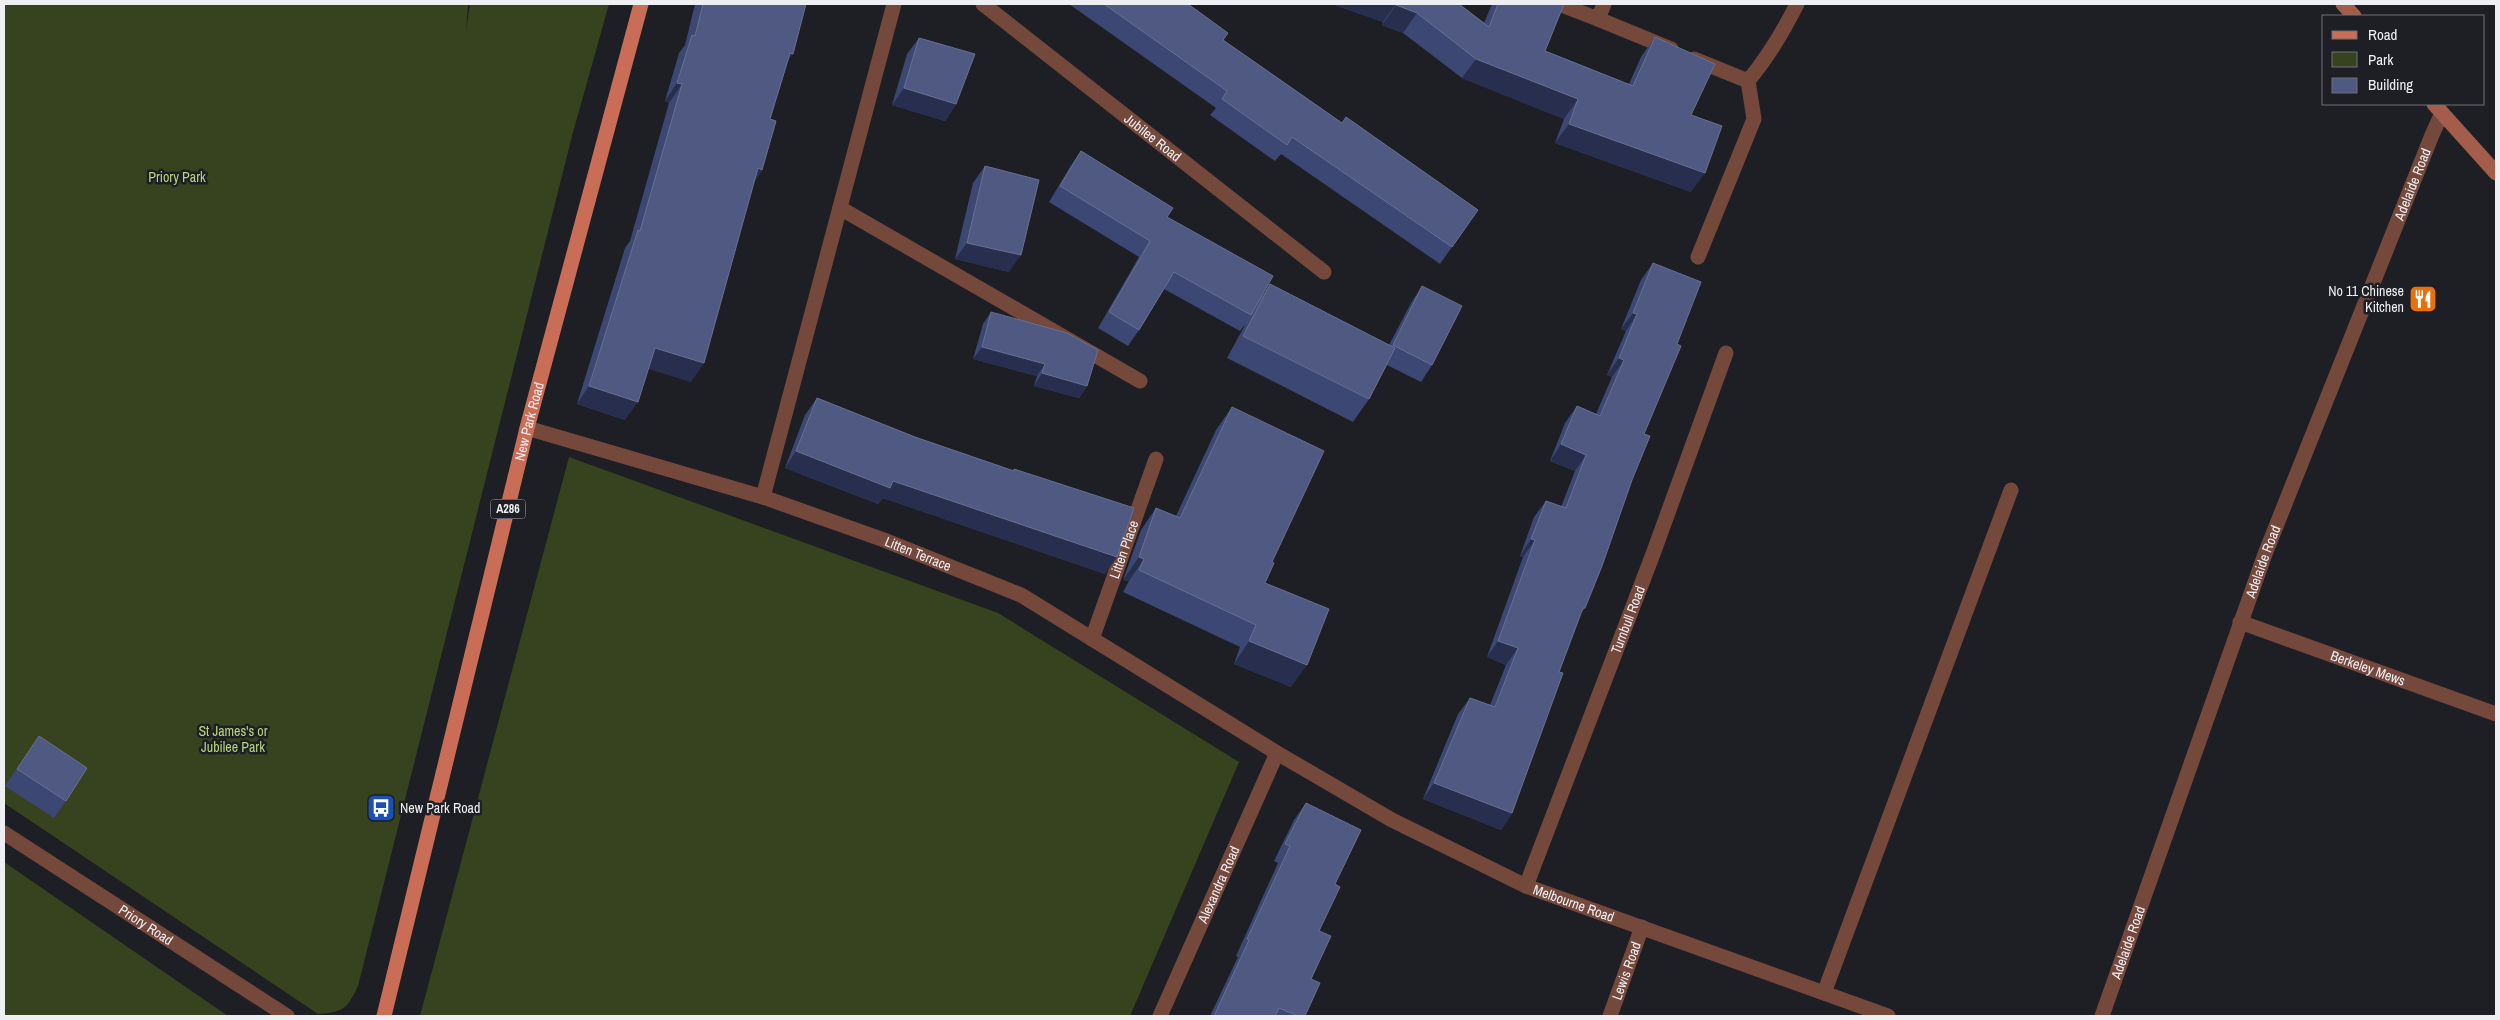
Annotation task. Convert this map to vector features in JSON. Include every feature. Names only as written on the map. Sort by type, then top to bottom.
[{"type":"main road","name":"New Park Road","points":[[384,1016],[528,428],[641,4]]},
{"type":"main road","points":[[2343,4],[2353,15]]},
{"type":"main road","points":[[2438,109],[2496,173]]},
{"type":"street","points":[[763,498],[894,4]]},
{"type":"street","name":"Jubilee Road","points":[[983,4],[1324,272]]},
{"type":"street","points":[[1559,4],[1748,80]]},
{"type":"street","points":[[1598,20],[1604,4]]},
{"type":"street","points":[[1748,80],[1764,62],[1782,34],[1796,4]]},
{"type":"street","points":[[1698,257],[1754,120],[1748,80]]},
{"type":"street","name":"Adelaide Road","points":[[2102,1016],[2265,554],[2438,109]]},
{"type":"street","points":[[840,208],[1140,381]]},
{"type":"street","name":"Turnbull Road","points":[[1526,886],[1653,554],[1726,353]]},
{"type":"street","name":"Litten Terrace","points":[[528,428],[763,498],[884,540],[1021,596],[1277,753]]},
{"type":"street","name":"Litten Place","points":[[1092,639],[1156,459]]},
{"type":"street","points":[[1824,993],[2011,490]]},
{"type":"street","name":"Berkeley Mews","points":[[2240,622],[2496,714]]},
{"type":"street","name":"Melbourne Road","points":[[1277,753],[1392,820],[1526,886],[1888,1016]]},
{"type":"street","name":"Alexandra Road","points":[[1160,1016],[1277,753]]},
{"type":"street","name":"Priory Road","points":[[4,833],[286,1016]]},
{"type":"street","name":"Lewis Road","points":[[1610,1016],[1642,927]]},
{"type":"green space","points":[[4,4],[468,4],[466,31],[470,4],[609,4],[572,136],[358,986],[351,1000],[344,1008],[334,1012],[318,1014],[4,803]]},
{"type":"green space","points":[[569,457],[998,613],[1239,762],[1130,1016],[420,1016]]},
{"type":"green space","points":[[4,862],[228,1016],[4,1016]]},
{"type":"building","points":[[703,4],[806,4],[793,54],[790,53],[770,119],[776,121],[762,170],[758,168],[704,363],[655,348],[638,402],[589,386],[638,230],[640,231],[682,84],[677,83],[692,35],[695,36]]},
{"type":"building","points":[[1104,4],[1188,4],[1228,33],[1223,40],[1342,123],[1346,117],[1478,210],[1452,247],[1292,137],[1287,145],[1222,99],[1227,91]]},
{"type":"building","points":[[1396,4],[1459,4],[1489,27],[1498,4],[1564,4],[1545,51],[1633,86],[1655,37],[1715,64],[1691,115],[1722,126],[1705,173],[1569,124],[1578,99],[1476,59],[1417,13]]},
{"type":"building","points":[[919,38],[975,54],[956,104],[904,88]]},
{"type":"building","points":[[1081,151],[1173,208],[1167,217],[1273,276],[1251,315],[1174,272],[1139,330],[1109,312],[1150,241],[1060,186]]},
{"type":"building","points":[[985,166],[1039,180],[1021,255],[967,243]]},
{"type":"building","points":[[1653,263],[1701,282],[1677,344],[1681,346],[1644,434],[1650,436],[1632,480],[1602,566],[1585,608],[1583,608],[1559,672],[1563,673],[1512,813],[1434,783],[1470,698],[1495,707],[1518,648],[1498,641],[1535,540],[1531,539],[1546,501],[1566,508],[1586,455],[1561,444],[1577,406],[1600,416],[1624,360],[1619,358],[1637,314],[1633,313]]},
{"type":"building","points":[[1270,284],[1395,348],[1369,399],[1243,336]]},
{"type":"building","points":[[1422,286],[1462,306],[1432,365],[1393,345]]},
{"type":"building","points":[[991,312],[1067,333],[1098,350],[1087,386],[1042,373],[1045,364],[982,347]]},
{"type":"building","points":[[817,398],[915,437],[1014,471],[1014,469],[1134,508],[1117,557],[893,481],[890,488],[796,451]]},
{"type":"building","points":[[1232,407],[1324,451],[1272,562],[1274,563],[1265,583],[1329,609],[1307,665],[1249,641],[1256,625],[1139,570],[1144,559],[1139,557],[1156,508],[1180,518]]},
{"type":"building","points":[[39,736],[87,768],[66,801],[17,769]]},
{"type":"building","points":[[1306,803],[1361,830],[1335,884],[1340,887],[1319,931],[1331,936],[1311,979],[1320,983],[1305,1016],[1298,1016],[1279,1008],[1275,1016],[1214,1016],[1290,846],[1285,844]]},
{"type":"place","name":"No 11 Chinese Kitchen","points":[[2423,299]]},
{"type":"place","name":"New Park Road","points":[[381,808]]},
{"type":"park label","name":"Priory Park","points":[[177,177]]},
{"type":"park label","name":"St James's or Jubilee Park","points":[[233,740]]}]
